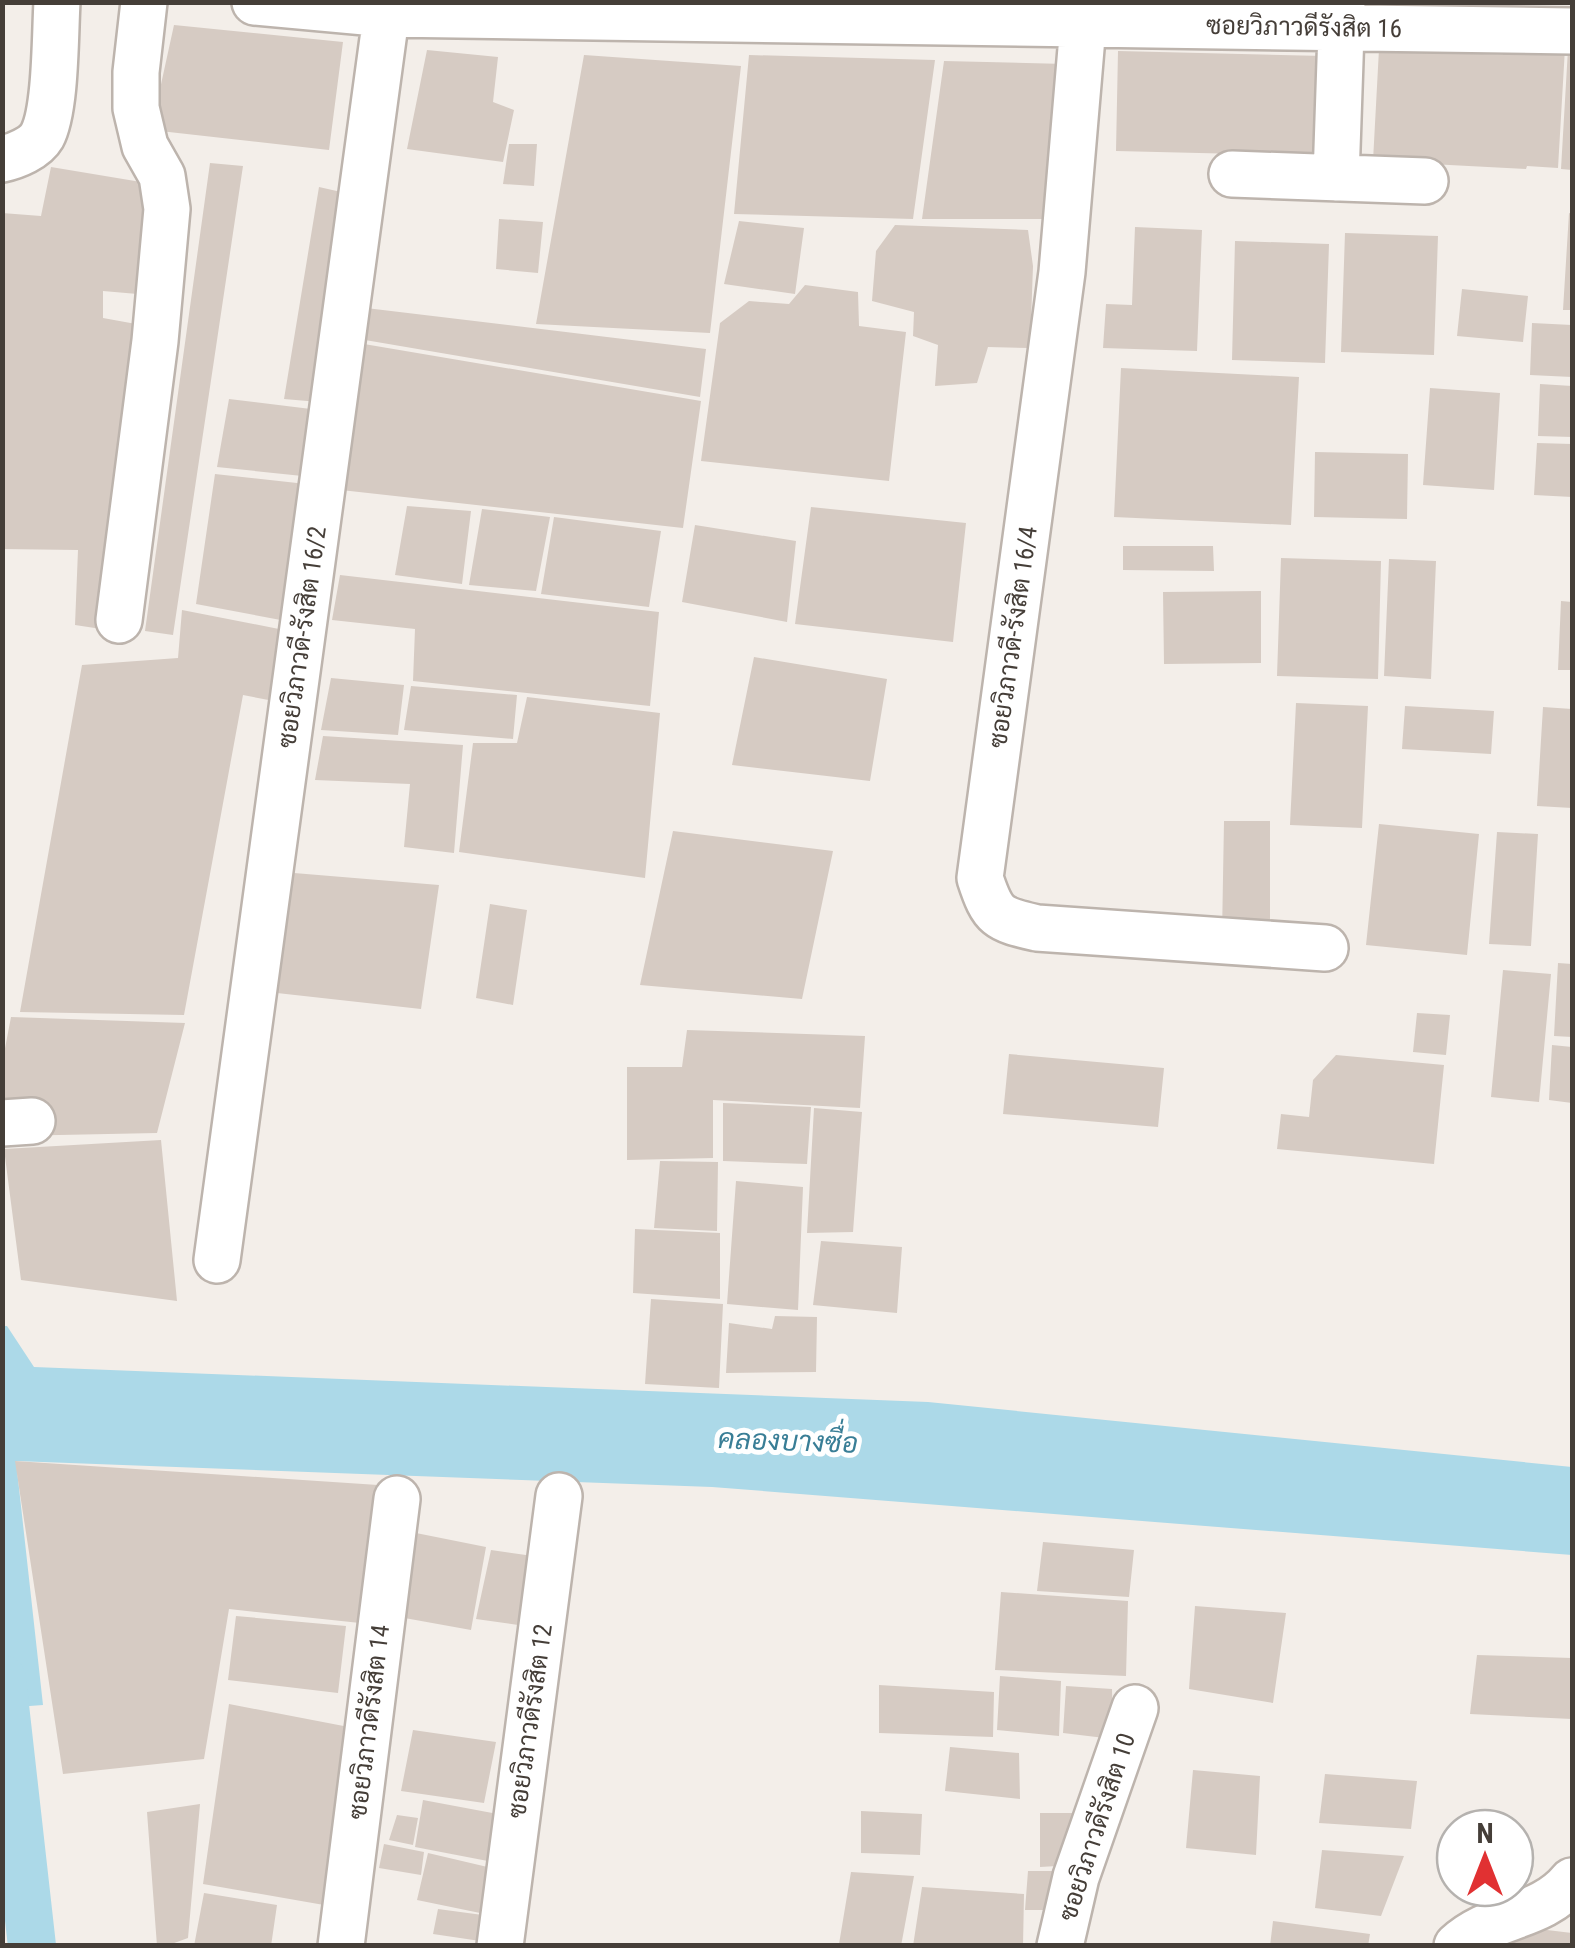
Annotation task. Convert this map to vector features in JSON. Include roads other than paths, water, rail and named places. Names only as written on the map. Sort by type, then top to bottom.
[{"type":"street","points":[[2,159],[16,156],[41,140],[50,114],[57,2]]},
{"type":"street","points":[[120,620],[155,341],[167,209],[162,176],[146,146],[136,108],[144,2]]},
{"type":"street","name":"ซอยวิภาวดีรังสิต 16","points":[[255,2],[387,8],[916,13],[1082,25],[1341,14],[1572,31]]},
{"type":"street","name":"ซอยวิภาวดี-รังสิต 16/2","points":[[217,1260],[387,8]]},
{"type":"street","points":[[1336,178],[1341,14]]},
{"type":"street","name":"ซอยวิภาวดี-รังสิต 16/4","points":[[1082,25],[1062,272],[980,878],[988,901],[1004,920],[1037,928],[1325,948]]},
{"type":"street","points":[[1232,174],[1426,182]]},
{"type":"street","name":"ซอยวิภาวดีรังสิต 12","points":[[500,1946],[560,1496]]},
{"type":"street","name":"ซอยวิภาวดีรังสิต 14","points":[[341,1946],[397,1499]]},
{"type":"street","name":"ซอยวิภาวดีรังสิต 10","points":[[1060,1946],[1076,1877],[1135,1708]]},
{"type":"street","points":[[1458,1946],[1491,1924],[1546,1904],[1572,1882]]},
{"type":"water","name":"คลองบางซื่อ","points":[[2,1326],[7,1326],[34,1367],[928,1402],[1572,1467],[1572,1555],[712,1487],[16,1461],[43,1705],[3,1708]]},
{"type":"waterway","points":[[2,1679],[32,1946]]}]
